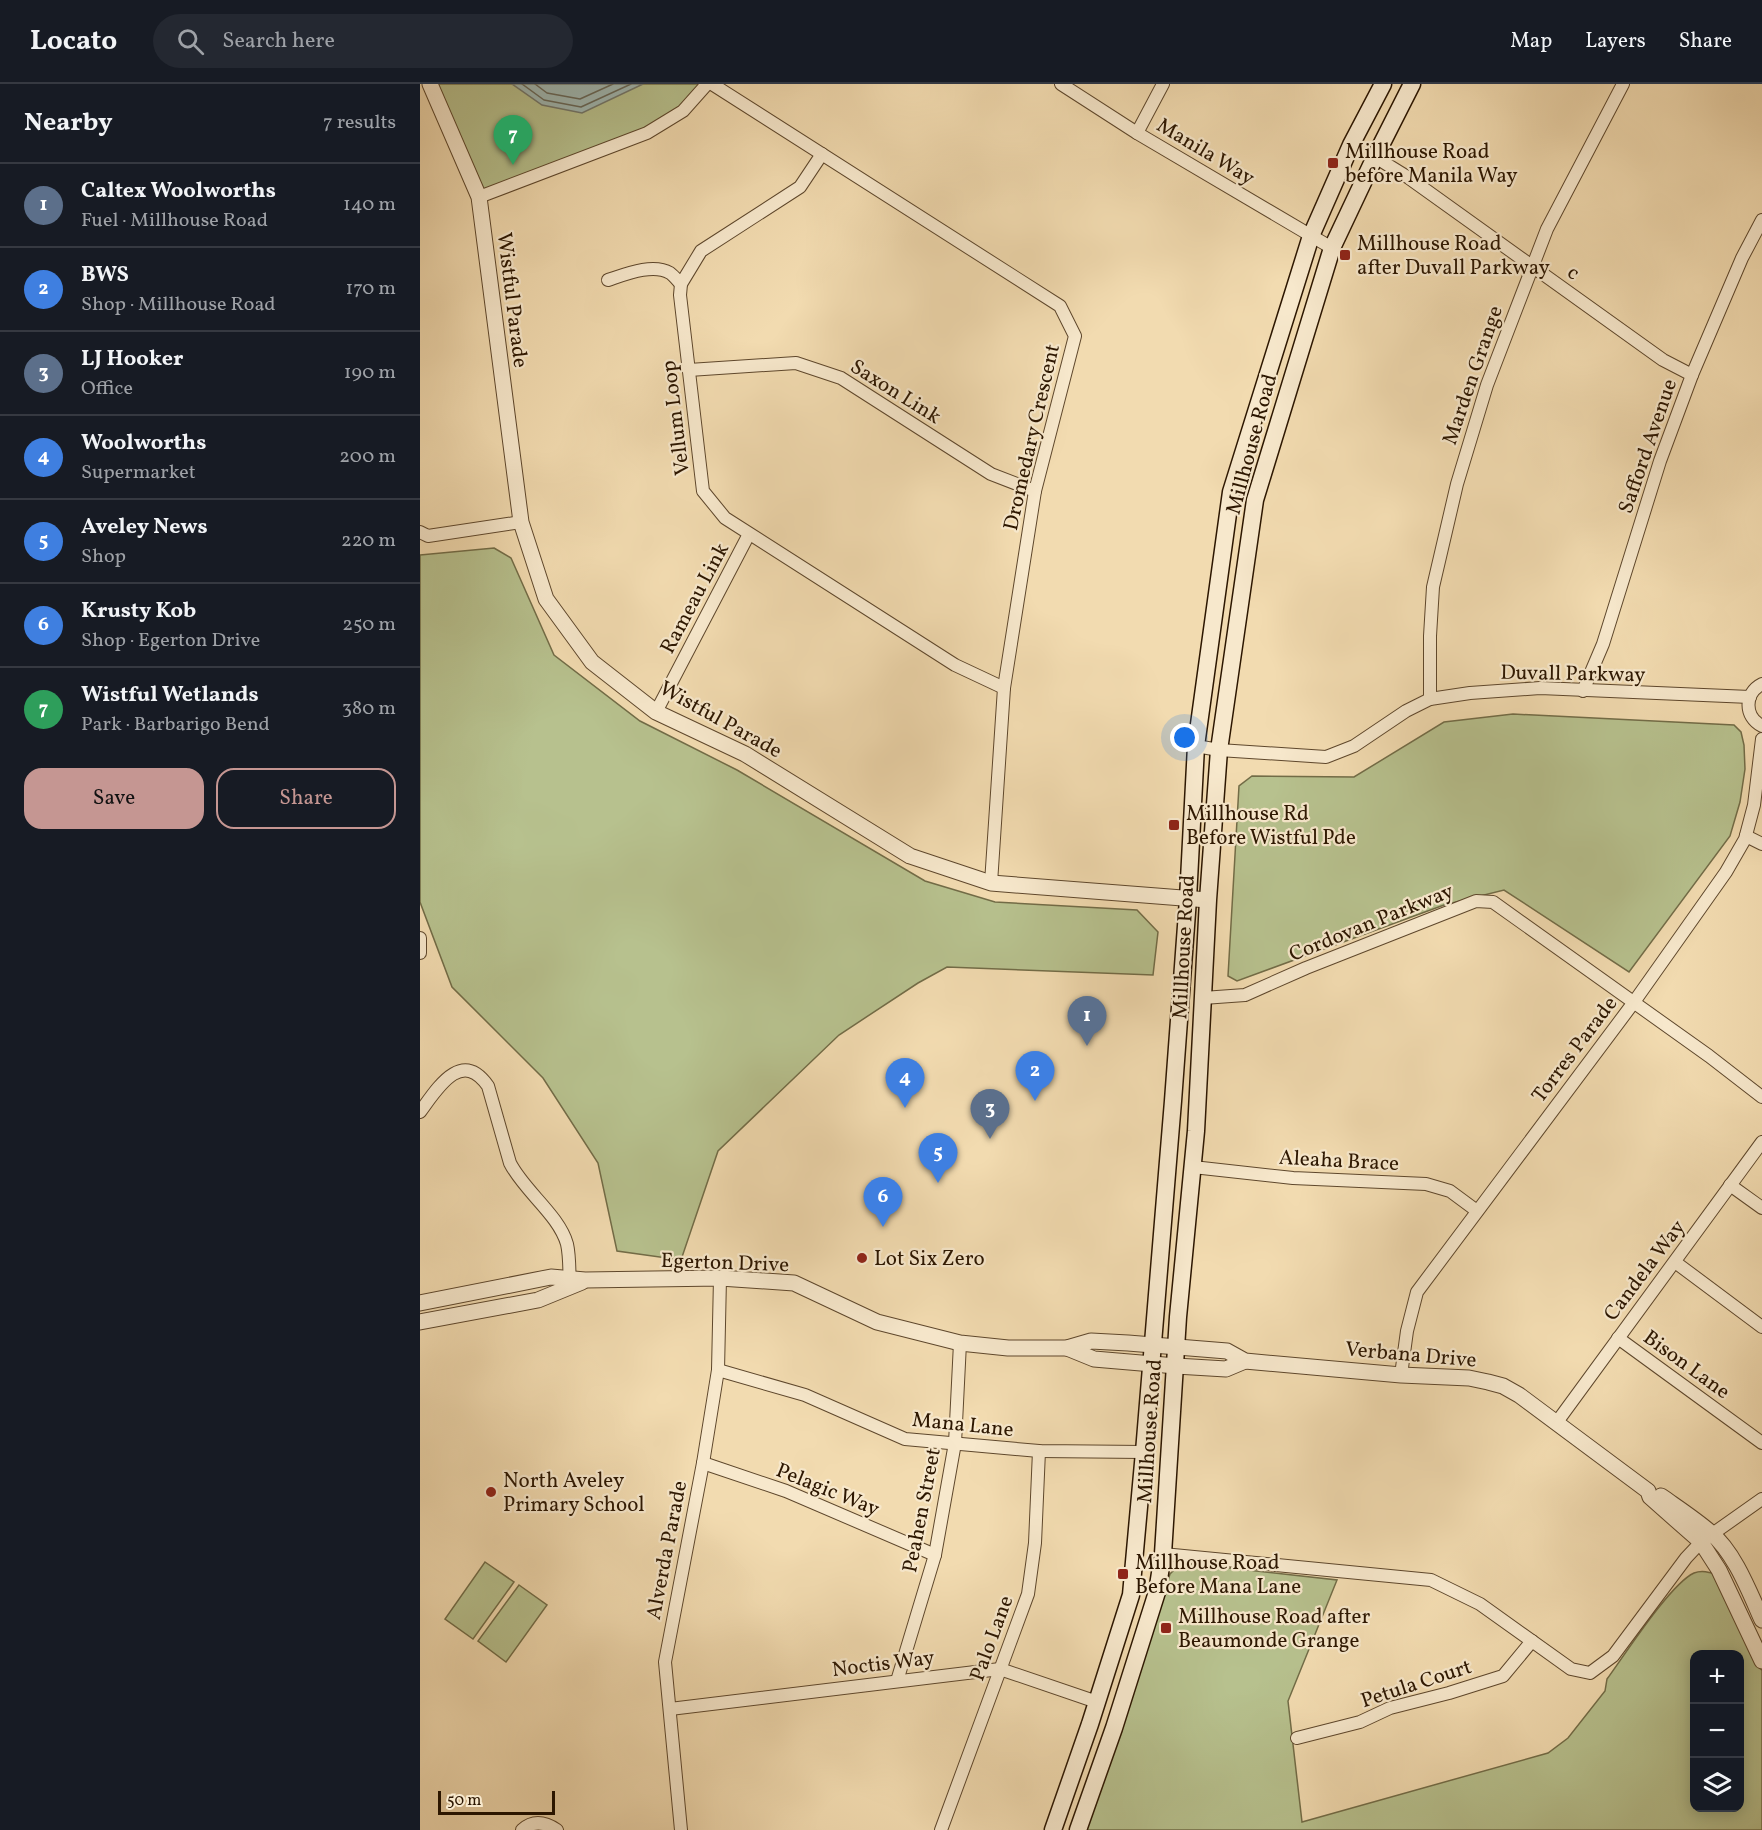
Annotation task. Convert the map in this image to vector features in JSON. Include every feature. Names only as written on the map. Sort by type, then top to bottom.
[{"type":"main road","name":"Millhouse Road","points":[[1053,1830],[1131,1595],[1188,899],[1196,746],[1231,492],[1311,236],[1351,145],[1383,84]]},
{"type":"main road","name":"Millhouse Road","points":[[1078,1830],[1114,1728],[1157,1592],[1164,1554],[1176,1347],[1193,1167],[1219,750],[1255,500],[1332,248],[1412,84]]},
{"type":"main road","points":[[1231,492],[1255,500]]},
{"type":"street","name":"Wistful Parade","points":[[430,84],[478,197],[521,522],[546,599],[592,662],[656,711],[745,754],[910,856],[991,883],[1208,900]]},
{"type":"street","points":[[478,197],[647,133],[683,111],[707,84]]},
{"type":"street","name":"Dromedary Crescent","points":[[712,84],[1060,306],[1075,336],[1035,491],[1004,688],[991,883]]},
{"type":"street","name":"Manila Way","points":[[1061,84],[1137,133],[1332,248]]},
{"type":"street","points":[[1137,133],[1163,84]]},
{"type":"street","name":"Marden Grange","points":[[1430,699],[1433,587],[1454,495],[1487,385],[1547,229],[1623,84]]},
{"type":"street","points":[[608,280],[638,270],[656,270],[670,273],[681,284],[701,251],[800,187],[822,154]]},
{"type":"street","name":"c","points":[[1375,157],[1409,178],[1663,360],[1692,375]]},
{"type":"street","name":"Safford Avenue","points":[[1583,691],[1603,644],[1660,461],[1692,375],[1742,258],[1762,220]]},
{"type":"street","name":"Vellum Loop","points":[[681,284],[680,295],[703,491],[725,518],[749,534],[954,665],[1004,688]]},
{"type":"street","name":"Saxon Link","points":[[689,370],[796,363],[841,378],[991,474],[1035,491]]},
{"type":"street","points":[[420,532],[428,536],[521,522]]},
{"type":"street","name":"Rameau Link","points":[[656,711],[749,534]]},
{"type":"street","points":[[1762,684],[1752,692],[1748,703],[1752,718],[1762,726]]},
{"type":"street","name":"Duvall Parkway","points":[[1196,746],[1219,750],[1326,757],[1354,746],[1406,711],[1430,699],[1470,693],[1540,688],[1750,697]]},
{"type":"street","name":"Torres Parade","points":[[1401,1375],[1407,1331],[1417,1292],[1634,1002],[1726,872],[1746,836],[1754,805],[1762,739]]},
{"type":"street","points":[[1746,836],[1762,844]]},
{"type":"street","name":"Cordovan Parkway","points":[[1203,998],[1245,995],[1306,968],[1476,901],[1493,902],[1762,1097]]},
{"type":"street","points":[[420,938],[420,953]]},
{"type":"street","points":[[420,1112],[444,1080],[453,1072],[466,1070],[480,1075],[488,1086],[510,1163],[515,1173],[562,1232],[567,1244],[570,1283]]},
{"type":"street","name":"Candela Way","points":[[1557,1422],[1762,1142]]},
{"type":"street","name":"Aleaha Brace","points":[[1193,1167],[1293,1178],[1426,1185],[1450,1191],[1477,1211]]},
{"type":"street","points":[[1730,1185],[1762,1208]]},
{"type":"street","points":[[1675,1262],[1762,1327]]},
{"type":"street","name":"Egerton Drive","points":[[420,1303],[551,1277],[570,1283]]},
{"type":"street","name":"Egerton Drive","points":[[420,1322],[538,1300],[570,1283],[720,1278],[794,1283],[877,1322],[960,1343],[1008,1348],[1067,1348],[1091,1341],[1153,1346]]},
{"type":"street","name":"Alverda Parade","points":[[681,1830],[664,1662],[703,1463],[718,1370],[720,1278]]},
{"type":"street","name":"Bison Lane","points":[[1618,1338],[1762,1443]]},
{"type":"street","name":"Peahen Street","points":[[897,1681],[935,1555],[955,1443],[960,1343]]},
{"type":"street","name":"Verbana Drive","points":[[1153,1346],[1227,1351],[1245,1361],[1401,1375],[1469,1378],[1503,1386],[1557,1422],[1648,1491],[1650,1497],[1731,1558],[1762,1620]]},
{"type":"street","name":"Egerton Drive","points":[[1067,1348],[1094,1359],[1151,1364]]},
{"type":"street","name":"Verbana Drive","points":[[1151,1364],[1226,1369],[1245,1361]]},
{"type":"street","name":"Mana Lane","points":[[718,1370],[805,1395],[905,1439],[1039,1451],[1144,1452]]},
{"type":"street","name":"Palo Lane","points":[[941,1830],[1028,1594],[1035,1543],[1039,1451]]},
{"type":"street","name":"Pelagic Way","points":[[703,1463],[786,1491],[935,1555]]},
{"type":"street","points":[[1164,1554],[1431,1580],[1480,1604],[1571,1669],[1590,1673],[1613,1656],[1686,1558],[1706,1538],[1762,1499]]},
{"type":"street","name":"Verbana Drive","points":[[1706,1538],[1762,1660]]},
{"type":"street","name":"Petula Court","points":[[1297,1738],[1360,1722],[1390,1708],[1503,1676],[1532,1641]]},
{"type":"street","name":"Noctis Way","points":[[670,1709],[1000,1669],[1097,1702]]},
{"type":"street","points":[[522,1830],[528,1825],[546,1823],[557,1830]]},
{"type":"green space","points":[[430,84],[706,84],[681,112],[645,134],[478,197]]},
{"type":"green space","points":[[494,548],[511,558],[554,655],[640,721],[737,770],[925,881],[995,902],[1137,910],[1158,932],[1153,975],[947,967],[918,983],[839,1035],[718,1151],[681,1260],[617,1251],[598,1163],[543,1078],[452,987],[420,902],[420,555]]},
{"type":"green space","points":[[1513,714],[1734,725],[1741,732],[1745,769],[1740,802],[1730,836],[1629,972],[1504,890],[1444,905],[1237,981],[1228,976],[1239,786],[1252,776],[1354,777],[1444,722]]},
{"type":"green space","points":[[485,1562],[514,1582],[473,1639],[445,1619]]},
{"type":"green space","points":[[1194,1564],[1337,1580],[1288,1701],[1302,1822],[1548,1753],[1568,1738],[1605,1691],[1607,1679],[1660,1605],[1673,1591],[1694,1573],[1706,1572],[1717,1575],[1762,1671],[1762,1830],[1085,1830],[1170,1574],[1179,1565]]},
{"type":"green space","points":[[519,1585],[547,1605],[506,1662],[478,1641]]},
{"type":"water","points":[[512,84],[643,84],[582,113],[542,105]]},
{"type":"place","name":"Millhouse Road before Manila Way","points":[[1333,163]]},
{"type":"place","name":"Wistful Wetlands","points":[[513,165]]},
{"type":"place","name":"Millhouse Road after Duvall Parkway","points":[[1345,255]]},
{"type":"place","name":"Millhouse Rd Before Wistful Pde","points":[[1174,825]]},
{"type":"place","name":"Caltex Woolworths","points":[[1087,1046]]},
{"type":"place","name":"BWS","points":[[1035,1101]]},
{"type":"place","name":"Woolworths","points":[[905,1108]]},
{"type":"place","name":"LJ Hooker","points":[[990,1139]]},
{"type":"place","name":"Aveley News","points":[[938,1183]]},
{"type":"place","name":"Krusty Kob","points":[[883,1227]]},
{"type":"place","name":"Lot Six Zero","points":[[862,1258]]},
{"type":"place","name":"North Aveley Primary School","points":[[491,1492]]},
{"type":"place","name":"Millhouse Road Before Mana Lane","points":[[1123,1574]]},
{"type":"place","name":"Millhouse Road after Beaumonde Grange","points":[[1166,1628]]}]
